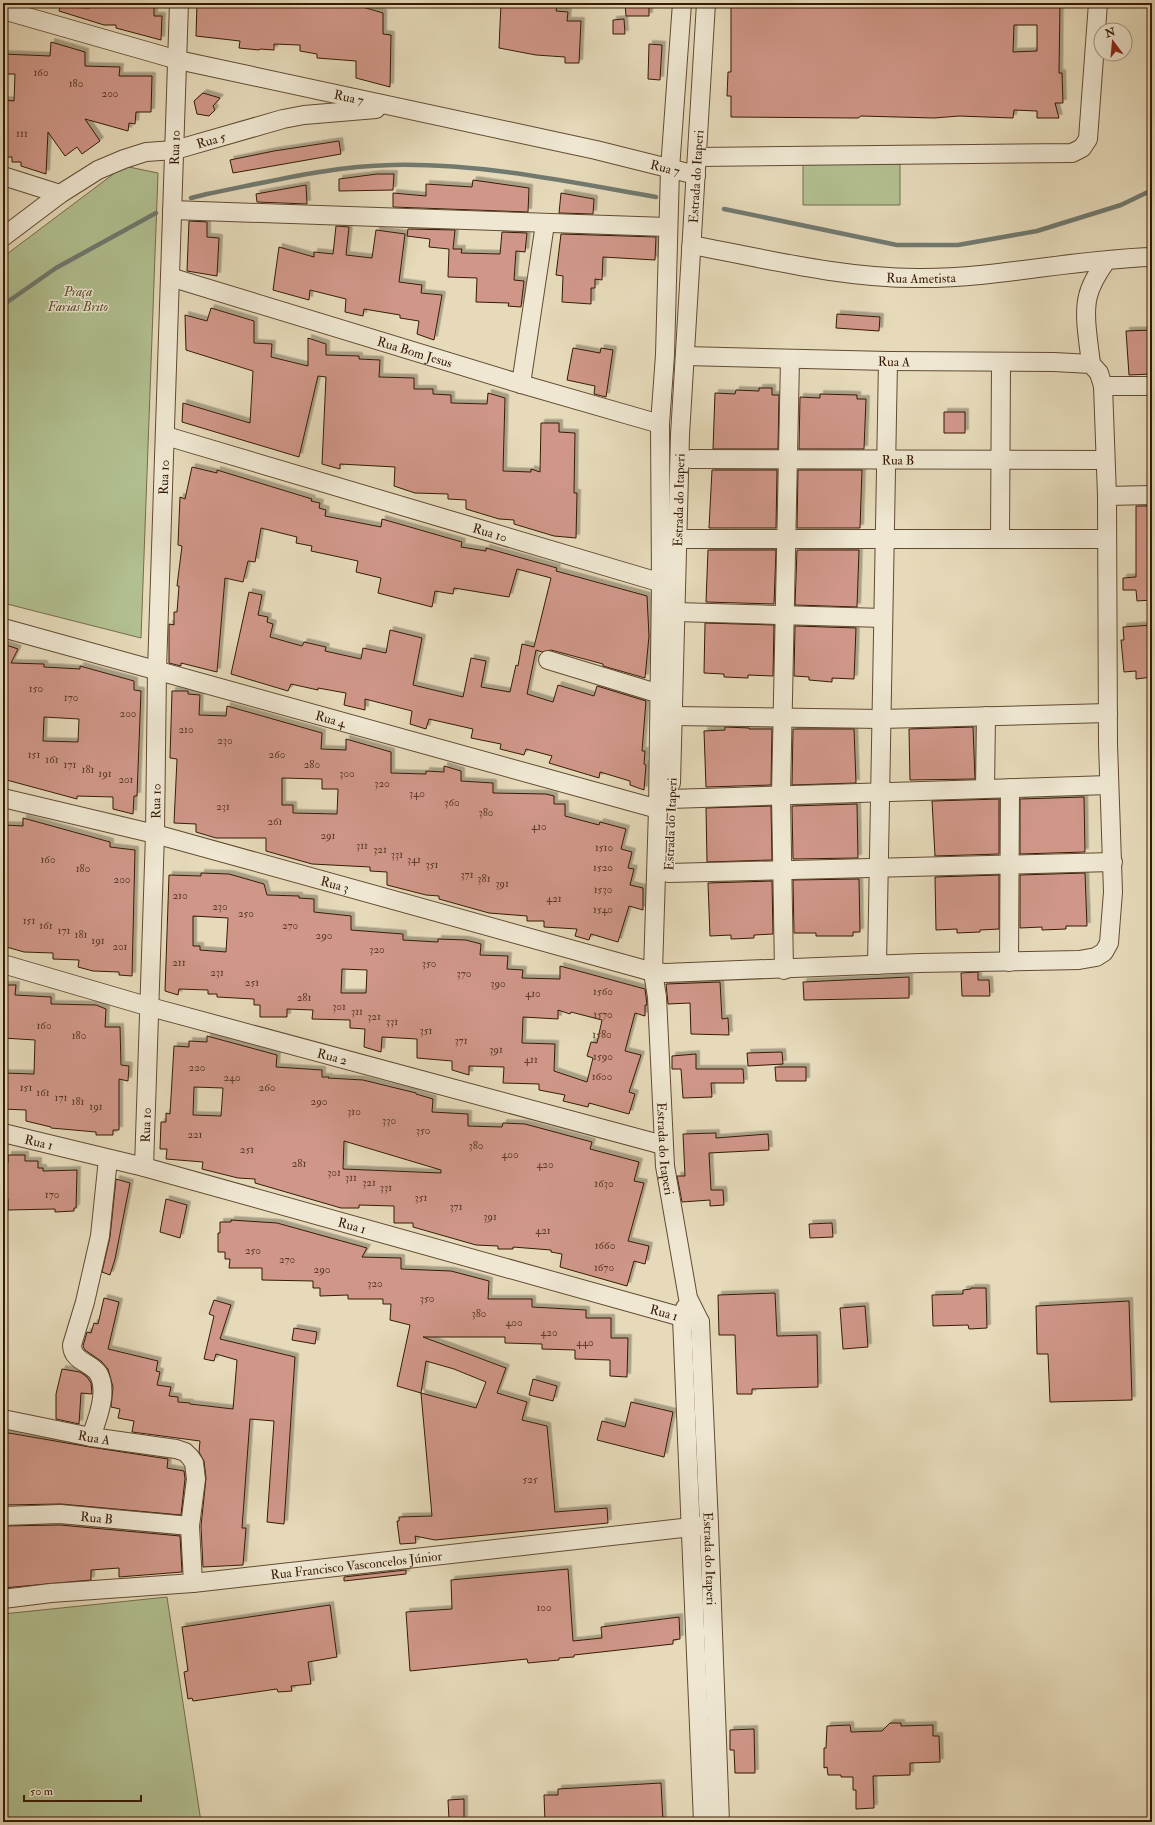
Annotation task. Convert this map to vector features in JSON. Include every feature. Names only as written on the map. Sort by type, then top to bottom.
[{"type":"street","name":"Rua 10","points":[[144,1167],[155,834],[157,670],[166,436],[179,3]]},
{"type":"street","name":"Estrada do Itaperi","points":[[659,973],[664,804],[673,716],[676,612],[669,586],[660,424],[664,355],[670,169],[682,3]]},
{"type":"street","name":"Estrada do Itaperi","points":[[706,3],[680,435],[678,539],[669,586],[660,694],[668,873],[657,997],[665,1166],[688,1298],[700,1322],[720,1822]]},
{"type":"street","points":[[697,157],[1072,152],[1082,148],[1088,140],[1098,3]]},
{"type":"street","name":"Rua 7","points":[[3,10],[178,60],[596,150],[696,175]]},
{"type":"street","name":"Rua 5","points":[[3,237],[60,194],[98,170],[124,158],[146,152],[175,150],[290,118],[393,107]]},
{"type":"street","points":[[3,176],[60,194]]},
{"type":"street","points":[[172,210],[667,228]]},
{"type":"street","points":[[521,384],[545,224]]},
{"type":"street","name":"Rua Ametista","points":[[691,248],[697,246],[862,276],[923,278],[1023,272],[1106,260],[1152,257]]},
{"type":"street","name":"Rua 3","points":[[3,798],[155,834],[659,973],[784,970],[877,965],[1079,960],[1096,957],[1104,952],[1109,943],[1112,913],[1113,862],[1109,785],[1107,496],[1098,375],[1087,318],[1087,296],[1098,271],[1106,260]]},
{"type":"street","name":"Rua Bom Jesus","points":[[170,277],[521,384],[660,424]]},
{"type":"street","name":"Rua A","points":[[685,356],[888,361],[1054,362],[1098,375],[1152,386]]},
{"type":"street","points":[[784,970],[784,869],[781,795],[790,359]]},
{"type":"street","points":[[877,965],[888,361]]},
{"type":"street","points":[[1000,539],[1001,362]]},
{"type":"street","name":"Rua 10","points":[[166,436],[669,586]]},
{"type":"street","name":"Rua B","points":[[691,459],[1105,460]]},
{"type":"street","points":[[1107,496],[1152,495]]},
{"type":"street","points":[[678,539],[1107,539]]},
{"type":"street","points":[[676,612],[883,618]]},
{"type":"street","name":"Rua 4","points":[[3,628],[664,804],[781,795],[1109,785]]},
{"type":"street","points":[[548,660],[660,694]]},
{"type":"street","points":[[673,716],[881,719],[1108,713]]},
{"type":"street","points":[[985,789],[986,716]]},
{"type":"street","points":[[1009,962],[1010,788]]},
{"type":"street","points":[[668,873],[1113,862]]},
{"type":"street","name":"Rua 2","points":[[3,964],[150,1007],[663,1145]]},
{"type":"street","name":"Rua 1","points":[[3,1133],[144,1167],[700,1322]]},
{"type":"street","points":[[91,1437],[102,1397],[101,1381],[94,1369],[76,1356],[72,1350],[72,1345],[85,1302],[100,1236],[108,1159]]},
{"type":"street","name":"Estrada do Itaperi","points":[[688,1298],[682,1318],[703,1822]]},
{"type":"street","name":"Rua A","points":[[3,1419],[91,1437],[176,1449],[185,1452],[194,1463],[196,1479],[190,1526]]},
{"type":"street","name":"Rua B","points":[[3,1516],[60,1514],[190,1526]]},
{"type":"street","name":"Rua Francisco Vasconcelos Júnior","points":[[3,1599],[193,1583],[709,1525]]},
{"type":"street","points":[[190,1526],[193,1583]]},
{"type":"green space","points":[[803,164],[900,164],[900,205],[803,205]]},
{"type":"green space","name":"Praça Farias Brito","points":[[124,166],[158,173],[141,638],[3,603],[3,257]]},
{"type":"green space","points":[[167,1597],[201,1822],[3,1822],[3,1614]]},
{"type":"building","points":[[90,3],[154,3],[154,16],[162,16],[161,40],[116,28],[116,25],[104,25],[59,11],[60,7],[90,8]]},
{"type":"building","points":[[197,3],[317,3],[356,7],[356,5],[383,13],[383,34],[391,35],[390,87],[356,78],[356,61],[317,58],[317,54],[300,51],[300,45],[274,44],[274,50],[259,50],[239,48],[240,41],[196,36]]},
{"type":"building","points":[[501,3],[546,3],[546,6],[557,7],[556,11],[568,12],[567,21],[581,21],[579,63],[565,63],[565,57],[536,55],[499,48]]},
{"type":"building","points":[[625,3],[649,3],[649,16],[626,16]]},
{"type":"building","points":[[731,3],[1060,3],[1059,73],[1062,73],[1063,103],[1055,103],[1059,118],[1037,118],[1037,111],[1014,110],[1013,118],[959,116],[934,118],[861,116],[858,118],[731,117],[731,96],[727,96],[728,72],[731,72]],"holes":[[[1014,25],[1037,25],[1037,51],[1013,52]]]},
{"type":"building","points":[[624,19],[625,34],[613,34],[613,20]]},
{"type":"building","points":[[51,42],[85,52],[85,66],[120,67],[119,76],[152,76],[151,112],[136,112],[135,124],[129,123],[128,131],[85,119],[100,141],[82,154],[77,147],[65,156],[48,132],[46,174],[21,166],[21,162],[12,162],[12,157],[3,157],[3,100],[14,101],[15,74],[3,74],[3,54],[50,56]]},
{"type":"building","points":[[649,44],[662,45],[660,80],[648,79]]},
{"type":"building","points":[[203,93],[220,98],[213,106],[215,110],[209,116],[197,114],[194,101]]},
{"type":"building","points":[[339,141],[341,154],[233,173],[230,160],[274,151]]},
{"type":"building","points":[[377,174],[394,174],[393,190],[339,191],[339,179]]},
{"type":"building","points":[[473,180],[529,188],[528,212],[393,207],[393,193],[426,196],[426,184],[472,187]]},
{"type":"building","points":[[306,185],[307,204],[257,202],[256,194]]},
{"type":"building","points":[[561,193],[594,199],[593,214],[559,213]]},
{"type":"building","points":[[189,221],[207,222],[207,237],[219,238],[217,276],[187,271]]},
{"type":"building","points":[[336,226],[349,227],[346,255],[372,258],[376,230],[405,234],[399,282],[422,285],[421,293],[442,295],[434,340],[417,334],[419,321],[400,318],[400,315],[364,309],[363,316],[345,312],[346,299],[310,290],[309,300],[273,290],[279,247],[314,257],[314,252],[333,254]]},
{"type":"building","points":[[408,229],[455,230],[453,249],[462,249],[461,253],[500,254],[502,232],[527,233],[525,252],[516,251],[514,280],[524,281],[521,307],[508,306],[509,303],[476,302],[477,278],[448,277],[449,249],[429,247],[430,239],[407,236]]},
{"type":"building","points":[[561,234],[656,237],[655,260],[603,257],[602,280],[595,279],[595,288],[591,288],[591,304],[562,302],[563,276],[556,275]]},
{"type":"building","points":[[211,308],[254,321],[254,343],[272,344],[271,357],[308,366],[308,338],[326,344],[326,355],[359,356],[359,359],[380,360],[379,377],[414,378],[414,389],[433,389],[433,394],[451,395],[451,403],[487,404],[488,393],[505,398],[503,471],[531,472],[531,469],[540,472],[541,423],[559,423],[559,432],[575,433],[574,493],[577,493],[576,538],[554,536],[514,524],[514,520],[499,519],[466,509],[466,500],[448,499],[448,494],[415,493],[394,486],[395,467],[340,464],[340,469],[322,464],[326,377],[318,376],[299,457],[182,422],[183,403],[250,423],[253,371],[186,350],[185,315],[207,321]]},
{"type":"building","points":[[837,314],[880,317],[879,331],[836,328]]},
{"type":"building","points":[[1152,330],[1152,374],[1129,375],[1126,331]]},
{"type":"building","points":[[573,348],[600,353],[601,348],[613,350],[606,397],[594,394],[595,386],[567,380]]},
{"type":"building","points":[[759,388],[772,388],[772,395],[779,395],[778,449],[713,449],[715,393],[735,394],[736,390],[759,391]]},
{"type":"building","points":[[820,394],[857,395],[857,399],[866,399],[864,449],[799,449],[800,397],[820,398]]},
{"type":"building","points":[[944,412],[965,412],[965,433],[944,433]]},
{"type":"building","points":[[192,467],[217,473],[217,470],[312,499],[311,501],[320,503],[319,508],[326,510],[325,516],[381,527],[382,519],[462,542],[461,547],[486,551],[486,548],[557,568],[556,571],[647,596],[649,636],[645,678],[603,666],[603,664],[551,650],[542,652],[536,650],[527,694],[553,702],[558,685],[594,696],[597,686],[646,701],[642,751],[645,751],[644,764],[646,765],[644,790],[630,785],[630,781],[600,772],[599,778],[549,763],[552,756],[526,749],[524,755],[500,749],[501,744],[471,738],[473,729],[429,719],[426,729],[410,724],[412,711],[365,699],[365,710],[344,705],[346,693],[318,688],[318,690],[291,684],[288,691],[231,674],[249,592],[262,595],[258,615],[268,617],[267,622],[273,624],[270,637],[302,646],[304,642],[326,647],[325,651],[361,659],[363,648],[386,653],[390,630],[422,638],[413,685],[463,697],[471,658],[486,661],[481,687],[510,692],[516,665],[518,666],[522,644],[534,647],[551,578],[517,569],[509,597],[454,588],[453,594],[435,591],[432,607],[378,593],[381,578],[356,572],[358,561],[311,551],[312,546],[296,543],[297,537],[261,528],[255,562],[248,561],[243,582],[225,578],[217,672],[181,663],[181,666],[169,663],[169,624],[174,625],[174,612],[177,612],[179,586],[177,586],[182,546],[178,545],[180,497],[185,499]]},
{"type":"building","points":[[712,470],[777,470],[776,528],[709,528]]},
{"type":"building","points":[[798,470],[862,470],[860,528],[797,528]]},
{"type":"building","points":[[1136,506],[1152,506],[1152,600],[1137,601],[1136,590],[1123,590],[1123,578],[1136,577]]},
{"type":"building","points":[[708,550],[776,550],[774,604],[706,602]]},
{"type":"building","points":[[797,550],[859,550],[857,607],[795,605]]},
{"type":"building","points":[[705,623],[774,625],[773,676],[748,675],[748,678],[724,677],[724,674],[704,673]]},
{"type":"building","points":[[1152,625],[1152,677],[1136,679],[1136,671],[1124,672],[1121,640],[1124,640],[1123,627]]},
{"type":"building","points":[[795,626],[856,628],[854,679],[832,678],[832,682],[809,680],[809,677],[794,676]]},
{"type":"building","points":[[3,644],[18,649],[11,663],[44,664],[44,667],[80,669],[80,666],[134,681],[134,690],[141,691],[137,796],[134,796],[133,814],[113,809],[113,797],[77,796],[77,799],[3,779]],"holes":[[[44,717],[79,719],[78,742],[43,741]]]},
{"type":"building","points":[[172,691],[188,691],[188,694],[200,695],[199,715],[226,716],[227,706],[322,733],[321,749],[346,750],[346,739],[391,752],[391,773],[426,774],[426,771],[444,772],[444,766],[461,771],[461,781],[493,783],[493,793],[546,794],[554,796],[554,804],[565,804],[565,816],[599,825],[600,822],[626,829],[621,849],[632,852],[628,868],[634,869],[630,885],[643,888],[643,910],[629,906],[618,942],[591,934],[589,940],[575,936],[577,929],[544,927],[544,921],[527,921],[527,916],[489,913],[439,899],[439,896],[426,895],[387,885],[387,872],[370,871],[370,867],[312,864],[266,851],[266,838],[216,838],[196,832],[196,824],[174,823],[177,759],[170,758]],"holes":[[[282,778],[322,779],[322,789],[338,789],[337,814],[293,813],[293,805],[282,805]]]},
{"type":"building","points":[[725,727],[772,729],[771,785],[706,787],[704,731],[725,730]]},
{"type":"building","points":[[973,727],[975,779],[910,780],[909,729]]},
{"type":"building","points":[[793,729],[854,729],[856,783],[792,785]]},
{"type":"building","points":[[1084,797],[1085,852],[1020,854],[1020,799]]},
{"type":"building","points":[[999,799],[999,854],[935,856],[932,801]]},
{"type":"building","points":[[857,804],[858,858],[793,859],[792,806]]},
{"type":"building","points":[[771,806],[772,860],[707,862],[706,808]]},
{"type":"building","points":[[23,818],[110,842],[110,847],[135,850],[132,976],[119,975],[119,972],[93,971],[78,967],[79,960],[53,959],[53,953],[24,952],[3,946],[3,829],[5,829],[5,825],[23,826]]},
{"type":"building","points":[[201,873],[229,874],[264,884],[267,895],[299,896],[299,898],[314,899],[314,912],[351,916],[351,930],[403,934],[403,940],[438,942],[438,939],[466,940],[481,944],[480,955],[508,956],[507,969],[523,970],[522,978],[560,979],[560,966],[645,989],[647,1005],[645,1005],[645,1016],[635,1013],[625,1051],[641,1055],[629,1092],[635,1094],[629,1114],[589,1103],[588,1107],[563,1101],[565,1095],[539,1090],[539,1084],[503,1083],[504,1067],[469,1066],[469,1075],[452,1070],[452,1061],[417,1058],[417,1039],[382,1037],[381,1052],[364,1047],[365,1029],[350,1028],[350,1020],[312,1019],[313,1010],[287,1009],[287,1017],[260,1017],[260,1005],[254,1005],[254,999],[217,997],[217,994],[208,994],[208,990],[179,989],[178,995],[165,991],[169,875],[201,876]],"holes":[[[193,916],[228,918],[226,952],[200,950],[200,946],[193,946]],[[342,969],[367,970],[366,993],[341,993]],[[558,1010],[570,1014],[571,1012],[602,1020],[597,1043],[591,1042],[587,1056],[593,1058],[587,1082],[554,1071],[555,1044],[522,1043],[523,1017],[558,1019]]]},
{"type":"building","points":[[1085,873],[1087,926],[1066,926],[1066,929],[1042,930],[1042,927],[1020,928],[1020,875]]},
{"type":"building","points":[[999,875],[999,929],[957,933],[957,929],[936,930],[935,877]]},
{"type":"building","points":[[859,879],[860,932],[853,932],[853,936],[816,936],[816,933],[794,933],[793,880]]},
{"type":"building","points":[[772,881],[773,934],[754,935],[754,938],[731,939],[731,935],[710,936],[708,883]]},
{"type":"building","points":[[978,972],[978,980],[989,980],[990,996],[962,996],[961,973]]},
{"type":"building","points":[[909,977],[909,998],[804,1000],[803,982]]},
{"type":"building","points":[[720,982],[722,1019],[728,1018],[729,1035],[691,1034],[690,1003],[668,1004],[666,984]]},
{"type":"building","points":[[3,985],[16,985],[15,995],[51,997],[51,1004],[96,1005],[106,1009],[105,1027],[120,1027],[121,1065],[129,1066],[128,1081],[119,1079],[119,1130],[113,1130],[113,1135],[96,1135],[96,1132],[51,1128],[26,1121],[26,1110],[3,1109],[3,1073],[34,1074],[35,1040],[3,1038]]},
{"type":"building","points":[[207,1036],[277,1055],[276,1067],[322,1070],[322,1077],[363,1080],[416,1093],[433,1099],[432,1112],[468,1114],[468,1126],[502,1127],[503,1123],[525,1124],[592,1142],[590,1149],[639,1162],[634,1181],[644,1183],[628,1241],[649,1246],[645,1264],[634,1261],[627,1286],[560,1267],[562,1254],[551,1252],[551,1250],[513,1247],[513,1249],[498,1249],[498,1246],[476,1245],[413,1227],[413,1223],[394,1223],[394,1206],[359,1205],[359,1208],[341,1208],[255,1183],[255,1179],[238,1178],[202,1169],[203,1162],[166,1159],[167,1149],[160,1149],[161,1122],[166,1122],[166,1113],[170,1114],[174,1046],[189,1047],[189,1041],[207,1042]],"holes":[[[194,1087],[223,1088],[221,1116],[193,1115]],[[344,1141],[441,1170],[441,1173],[343,1169]]]},
{"type":"building","points":[[782,1052],[783,1064],[748,1066],[747,1053]]},
{"type":"building","points":[[696,1054],[696,1069],[743,1069],[744,1083],[711,1083],[712,1097],[683,1098],[681,1069],[672,1069],[672,1056]]},
{"type":"building","points":[[775,1067],[806,1067],[806,1081],[776,1081]]},
{"type":"building","points":[[716,1133],[716,1138],[768,1134],[769,1150],[709,1153],[711,1190],[723,1190],[724,1205],[710,1206],[710,1200],[682,1202],[677,1176],[685,1176],[683,1134]]},
{"type":"building","points":[[8,1155],[25,1155],[25,1161],[38,1161],[38,1168],[43,1168],[43,1171],[77,1170],[76,1208],[74,1208],[74,1211],[55,1212],[55,1209],[8,1210],[8,1199],[3,1199],[3,1163],[8,1163]]},
{"type":"building","points":[[116,1179],[130,1183],[115,1259],[110,1275],[102,1272],[110,1237]]},
{"type":"building","points":[[166,1199],[187,1205],[180,1238],[160,1232]]},
{"type":"building","points":[[231,1220],[277,1223],[367,1248],[362,1257],[401,1258],[401,1269],[451,1271],[489,1281],[488,1299],[532,1299],[532,1307],[586,1310],[586,1318],[611,1318],[611,1338],[628,1338],[627,1377],[610,1376],[610,1360],[575,1359],[575,1350],[542,1349],[542,1344],[505,1343],[505,1337],[423,1337],[506,1368],[497,1393],[527,1402],[522,1420],[547,1426],[555,1512],[607,1508],[608,1523],[435,1540],[415,1536],[416,1543],[400,1544],[397,1521],[399,1521],[399,1517],[432,1516],[421,1393],[397,1386],[410,1325],[390,1320],[391,1304],[383,1304],[383,1299],[348,1299],[348,1295],[320,1296],[320,1288],[313,1288],[313,1281],[262,1280],[262,1268],[229,1268],[230,1259],[225,1259],[225,1252],[218,1252],[218,1233],[220,1233],[220,1222],[231,1222]],"holes":[[[426,1361],[454,1369],[486,1382],[476,1408],[421,1393]]]},
{"type":"building","points":[[832,1223],[833,1237],[810,1238],[809,1224]]},
{"type":"building","points":[[971,1288],[986,1288],[987,1328],[969,1329],[968,1325],[933,1326],[932,1295],[963,1294],[963,1290]]},
{"type":"building","points":[[775,1293],[777,1336],[817,1335],[818,1387],[752,1389],[752,1394],[737,1394],[735,1335],[719,1335],[718,1295]]},
{"type":"building","points":[[104,1298],[119,1302],[108,1349],[158,1361],[156,1371],[160,1372],[157,1385],[171,1387],[169,1396],[178,1397],[178,1402],[233,1409],[237,1360],[216,1354],[214,1361],[204,1359],[214,1316],[209,1314],[214,1300],[231,1305],[220,1339],[295,1357],[284,1524],[267,1522],[274,1421],[250,1419],[242,1528],[246,1528],[243,1565],[203,1567],[201,1526],[206,1478],[204,1461],[199,1452],[200,1441],[132,1432],[134,1421],[118,1418],[120,1409],[111,1407],[113,1387],[108,1369],[101,1361],[85,1350],[83,1346],[87,1332],[91,1333],[94,1323],[98,1324]]},
{"type":"building","points":[[1129,1301],[1132,1400],[1050,1402],[1048,1354],[1037,1354],[1036,1306]]},
{"type":"building","points":[[865,1306],[868,1347],[843,1349],[840,1308]]},
{"type":"building","points":[[294,1328],[317,1332],[315,1344],[292,1340]]},
{"type":"building","points":[[62,1369],[80,1372],[87,1377],[91,1383],[92,1394],[81,1393],[79,1424],[56,1419],[56,1394]]},
{"type":"building","points":[[533,1379],[557,1386],[553,1401],[529,1395]]},
{"type":"building","points":[[631,1402],[673,1412],[664,1457],[597,1440],[602,1421],[625,1427]]},
{"type":"building","points":[[3,1432],[168,1459],[167,1468],[184,1471],[185,1479],[181,1515],[61,1504],[4,1505]]},
{"type":"building","points":[[60,1525],[180,1536],[182,1572],[119,1577],[119,1568],[91,1570],[91,1580],[3,1588],[3,1526]]},
{"type":"building","points":[[568,1569],[573,1641],[602,1638],[601,1627],[679,1617],[680,1639],[673,1640],[673,1644],[574,1655],[574,1657],[559,1658],[559,1660],[528,1663],[527,1659],[410,1671],[406,1612],[452,1609],[451,1580]]},
{"type":"building","points":[[406,1570],[406,1574],[344,1581],[344,1577]]},
{"type":"building","points":[[330,1605],[337,1657],[308,1662],[311,1684],[291,1686],[292,1691],[278,1692],[277,1689],[193,1701],[192,1698],[188,1699],[184,1672],[188,1671],[182,1627]]},
{"type":"building","points":[[890,1723],[901,1723],[901,1726],[933,1725],[933,1736],[939,1736],[940,1762],[910,1763],[910,1775],[873,1776],[874,1808],[856,1809],[856,1790],[853,1790],[853,1777],[828,1775],[827,1767],[824,1768],[824,1748],[826,1748],[827,1726],[850,1725],[851,1732],[882,1731]]},
{"type":"building","points":[[754,1729],[755,1773],[735,1773],[734,1750],[730,1750],[730,1730]]},
{"type":"building","points":[[661,1783],[663,1822],[545,1822],[544,1795],[558,1795],[558,1789]]},
{"type":"building","points":[[464,1799],[464,1820],[449,1820],[448,1800]]},
{"type":"waterway","points":[[191,198],[322,171],[392,165],[425,165],[492,170],[656,197]]},
{"type":"waterway","points":[[724,209],[897,245],[958,245],[1037,231],[1121,205],[1152,190]]},
{"type":"waterway","points":[[3,305],[56,268],[156,213]]}]
